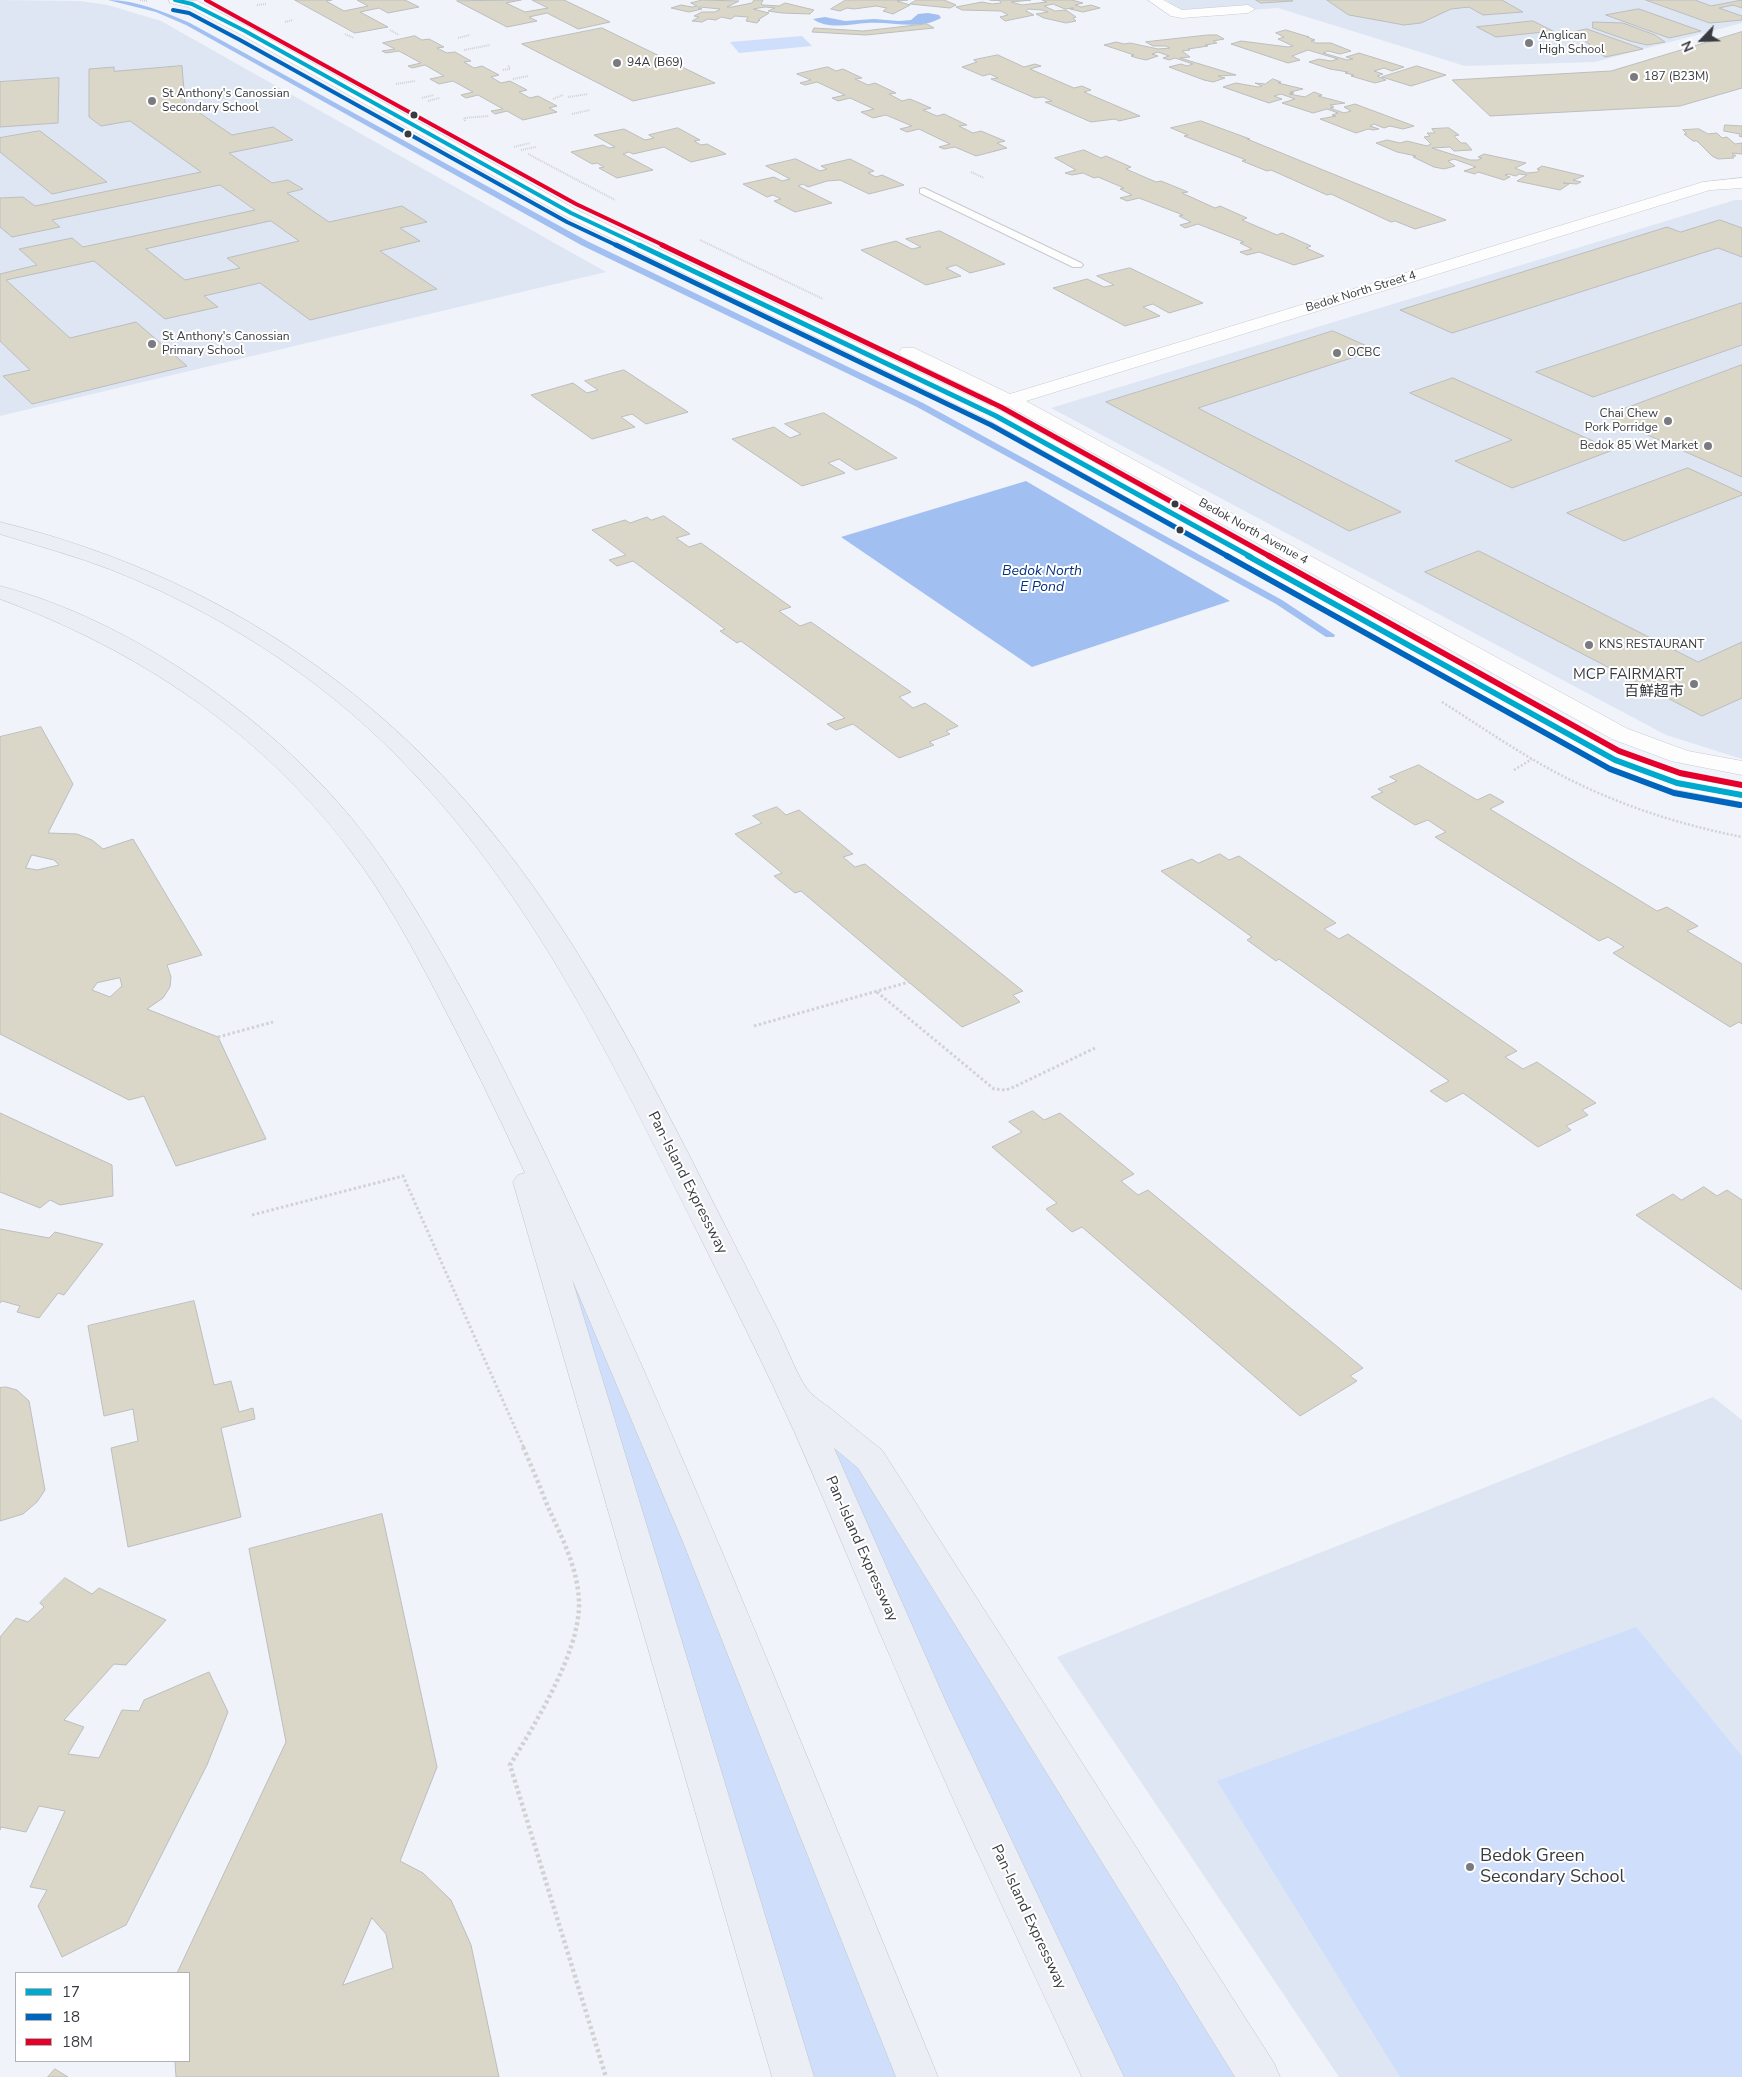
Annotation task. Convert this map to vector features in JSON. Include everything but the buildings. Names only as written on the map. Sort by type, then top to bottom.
[{"type":"highway","name":"Pan-Island Expressway","points":[[0,528],[129,570],[178,591],[233,620],[291,657],[353,704],[407,752],[488,845],[543,921],[612,1034],[795,1398],[927,1700],[1103,2077]]},
{"type":"highway","points":[[0,592],[84,624],[141,653],[229,713],[265,742],[297,772],[326,804],[380,873],[424,944],[498,1084],[596,1296],[917,2077]]},
{"type":"highway","points":[[498,1084],[793,2077]]},
{"type":"highway","points":[[795,1398],[870,1459],[1259,2077]]},
{"type":"street","name":"Bedok North Avenue 4","points":[[175,0],[192,4],[245,31],[571,213],[988,412],[1615,760],[1677,783],[1742,795]]},
{"type":"street","name":"Bedok North Avenue 4","points":[[205,0],[236,13],[598,208],[1017,403],[1620,734],[1669,754],[1697,762],[1742,768]]},
{"type":"street","points":[[1154,0],[1176,13],[1182,14],[1248,10]]},
{"type":"street","name":"Bedok North Street 4","points":[[988,412],[1709,185],[1742,183]]},
{"type":"street","name":"Bedok North Street 4","points":[[1017,403],[1720,192],[1742,190]]},
{"type":"lane","points":[[924,191],[1077,265]]},
{"type":"path","points":[[257,5],[266,4]]},
{"type":"path","points":[[390,30],[399,35]]},
{"type":"path","points":[[345,34],[354,38]]},
{"type":"path","points":[[458,38],[470,35]]},
{"type":"path","points":[[464,50],[490,45]]},
{"type":"path","points":[[503,70],[510,69],[508,65]]},
{"type":"path","points":[[512,79],[528,76]]},
{"type":"path","points":[[407,82],[415,81]]},
{"type":"path","points":[[568,97],[588,94]]},
{"type":"path","points":[[428,96],[434,95]]},
{"type":"path","points":[[553,98],[563,95]]},
{"type":"path","points":[[433,100],[440,98]]},
{"type":"path","points":[[572,114],[590,110]]},
{"type":"path","points":[[466,122],[464,118],[489,116]]},
{"type":"path","points":[[514,147],[530,143]]},
{"type":"path","points":[[521,150],[536,147]]},
{"type":"path","points":[[971,172],[984,178]]},
{"type":"path","points":[[1514,770],[1532,759]]},
{"type":"path","points":[[754,1026],[909,982]]},
{"type":"path","points":[[877,992],[994,1089],[1006,1090],[1016,1086],[1095,1048]]},
{"type":"path","points":[[218,1037],[273,1022]]},
{"type":"path","points":[[252,1215],[403,1176],[512,1417],[577,1577],[580,1608],[573,1641],[528,1735],[510,1765],[606,2077]]},
{"type":"shaded area","points":[[0,0],[80,1],[108,5],[161,21],[606,272],[0,416]]},
{"type":"shaded area","name":"Anglican High School","points":[[1166,0],[1742,0],[1742,23],[1595,62],[1465,66],[1278,8],[1185,15]]},
{"type":"shaded area","points":[[802,36],[812,46],[739,53],[730,42]]},
{"type":"shaded area","points":[[1735,200],[1742,200],[1742,759],[1666,735],[1051,408]]},
{"type":"shaded area","points":[[501,1091],[915,2077],[789,2077],[635,1540]]},
{"type":"shaded area","name":"Bedok Green Secondary School","points":[[1713,1397],[1742,1420],[1742,2077],[1339,2077],[1057,1657]]},
{"type":"shaded area","points":[[801,1406],[868,1460],[1253,2077],[1109,2077]]},
{"type":"shaded area","points":[[1636,1627],[1742,1756],[1742,2077],[1400,2077],[1217,1781]]},
{"type":"water","points":[[918,14],[939,15],[941,18],[932,22],[914,25],[867,23],[840,26],[826,24],[813,19],[825,17],[845,21],[874,19],[899,21],[911,20]]},
{"type":"water","name":"Bedok North E Pond","points":[[1026,481],[1230,601],[1032,667],[841,537]]},
{"type":"waterway","points":[[111,0],[158,11],[188,24],[584,243],[920,405],[1279,602],[1330,635]]},
{"type":"transit line","name":"17","points":[[175,0],[192,4],[245,31],[571,213],[996,416],[1615,760],[1677,783],[1742,795]]},
{"type":"transit line","name":"18M","points":[[206,0],[576,204],[1001,407],[1619,751],[1680,773],[1742,785]]},
{"type":"transit line","name":"18","points":[[173,10],[189,13],[240,40],[567,222],[991,425],[1610,769],[1674,793],[1740,805]]},
{"type":"place","name":"Anglican High School","points":[[1529,43]]},
{"type":"place","name":"94A (B69)","points":[[617,63]]},
{"type":"place","name":"187 (B23M)","points":[[1634,77]]},
{"type":"place","name":"St Anthony's Canossian Secondary School","points":[[152,101]]},
{"type":"place","name":"St Anthony's Canossian Primary School","points":[[152,344]]},
{"type":"place","name":"OCBC","points":[[1337,353]]},
{"type":"place","name":"Chai Chew Pork Porridge","points":[[1668,421]]},
{"type":"place","name":"Bedok 85 Wet Market","points":[[1708,446]]},
{"type":"place","name":"KNS RESTAURANT","points":[[1589,645]]},
{"type":"place","name":"MCP FAIRMART 百鮮超市","points":[[1694,684]]},
{"type":"place","name":"Bedok Green Secondary School","points":[[1470,1867]]}]
